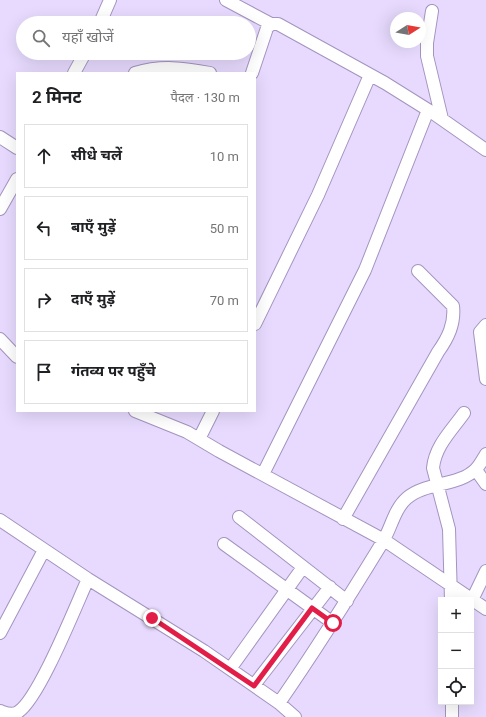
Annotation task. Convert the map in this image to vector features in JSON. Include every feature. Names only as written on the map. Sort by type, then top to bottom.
[{"type":"street","points":[[103,16],[110,0]]},
{"type":"street","points":[[226,0],[271,24],[278,24],[289,29],[370,74],[442,119],[486,150]]},
{"type":"street","points":[[432,11],[427,43],[427,56],[442,119]]},
{"type":"street","points":[[252,72],[266,28],[271,24]]},
{"type":"street","points":[[75,72],[81,60]]},
{"type":"street","points":[[139,72],[154,68],[172,67],[204,72]]},
{"type":"street","points":[[256,322],[318,196],[370,74]]},
{"type":"street","points":[[263,474],[364,270],[428,110]]},
{"type":"street","points":[[0,137],[16,147]]},
{"type":"street","points":[[0,209],[16,181]]},
{"type":"street","points":[[343,519],[446,340],[452,327],[453,306],[418,271]]},
{"type":"street","points":[[486,325],[480,332],[486,379]]},
{"type":"street","points":[[0,339],[16,356]]},
{"type":"street","points":[[137,412],[187,432],[343,519],[384,540],[468,597]]},
{"type":"street","points":[[199,439],[212,412]]},
{"type":"street","points":[[451,597],[449,529],[433,468],[434,458],[439,447],[464,413]]},
{"type":"street","points":[[279,703],[347,601],[384,540],[399,507],[407,498],[417,492],[466,476],[476,470],[486,454]]},
{"type":"street","points":[[476,470],[486,484]]},
{"type":"street","points":[[239,517],[347,601]]},
{"type":"street","points":[[0,520],[88,579],[230,669],[279,703],[295,717]]},
{"type":"street","points":[[224,544],[333,623]]},
{"type":"street","points":[[0,633],[4,614],[44,550]]},
{"type":"street","points":[[230,669],[304,567]]},
{"type":"street","points":[[473,597],[486,571]]},
{"type":"street","points":[[0,711],[13,714],[18,712],[25,705],[48,665],[88,579]]},
{"type":"street","points":[[254,686],[312,608],[330,587]]},
{"type":"street","points":[[474,601],[486,609]]},
{"type":"street","points":[[452,705],[452,717]]},
{"type":"route","points":[[152,618],[204,651],[254,686],[312,608],[333,623]]}]
